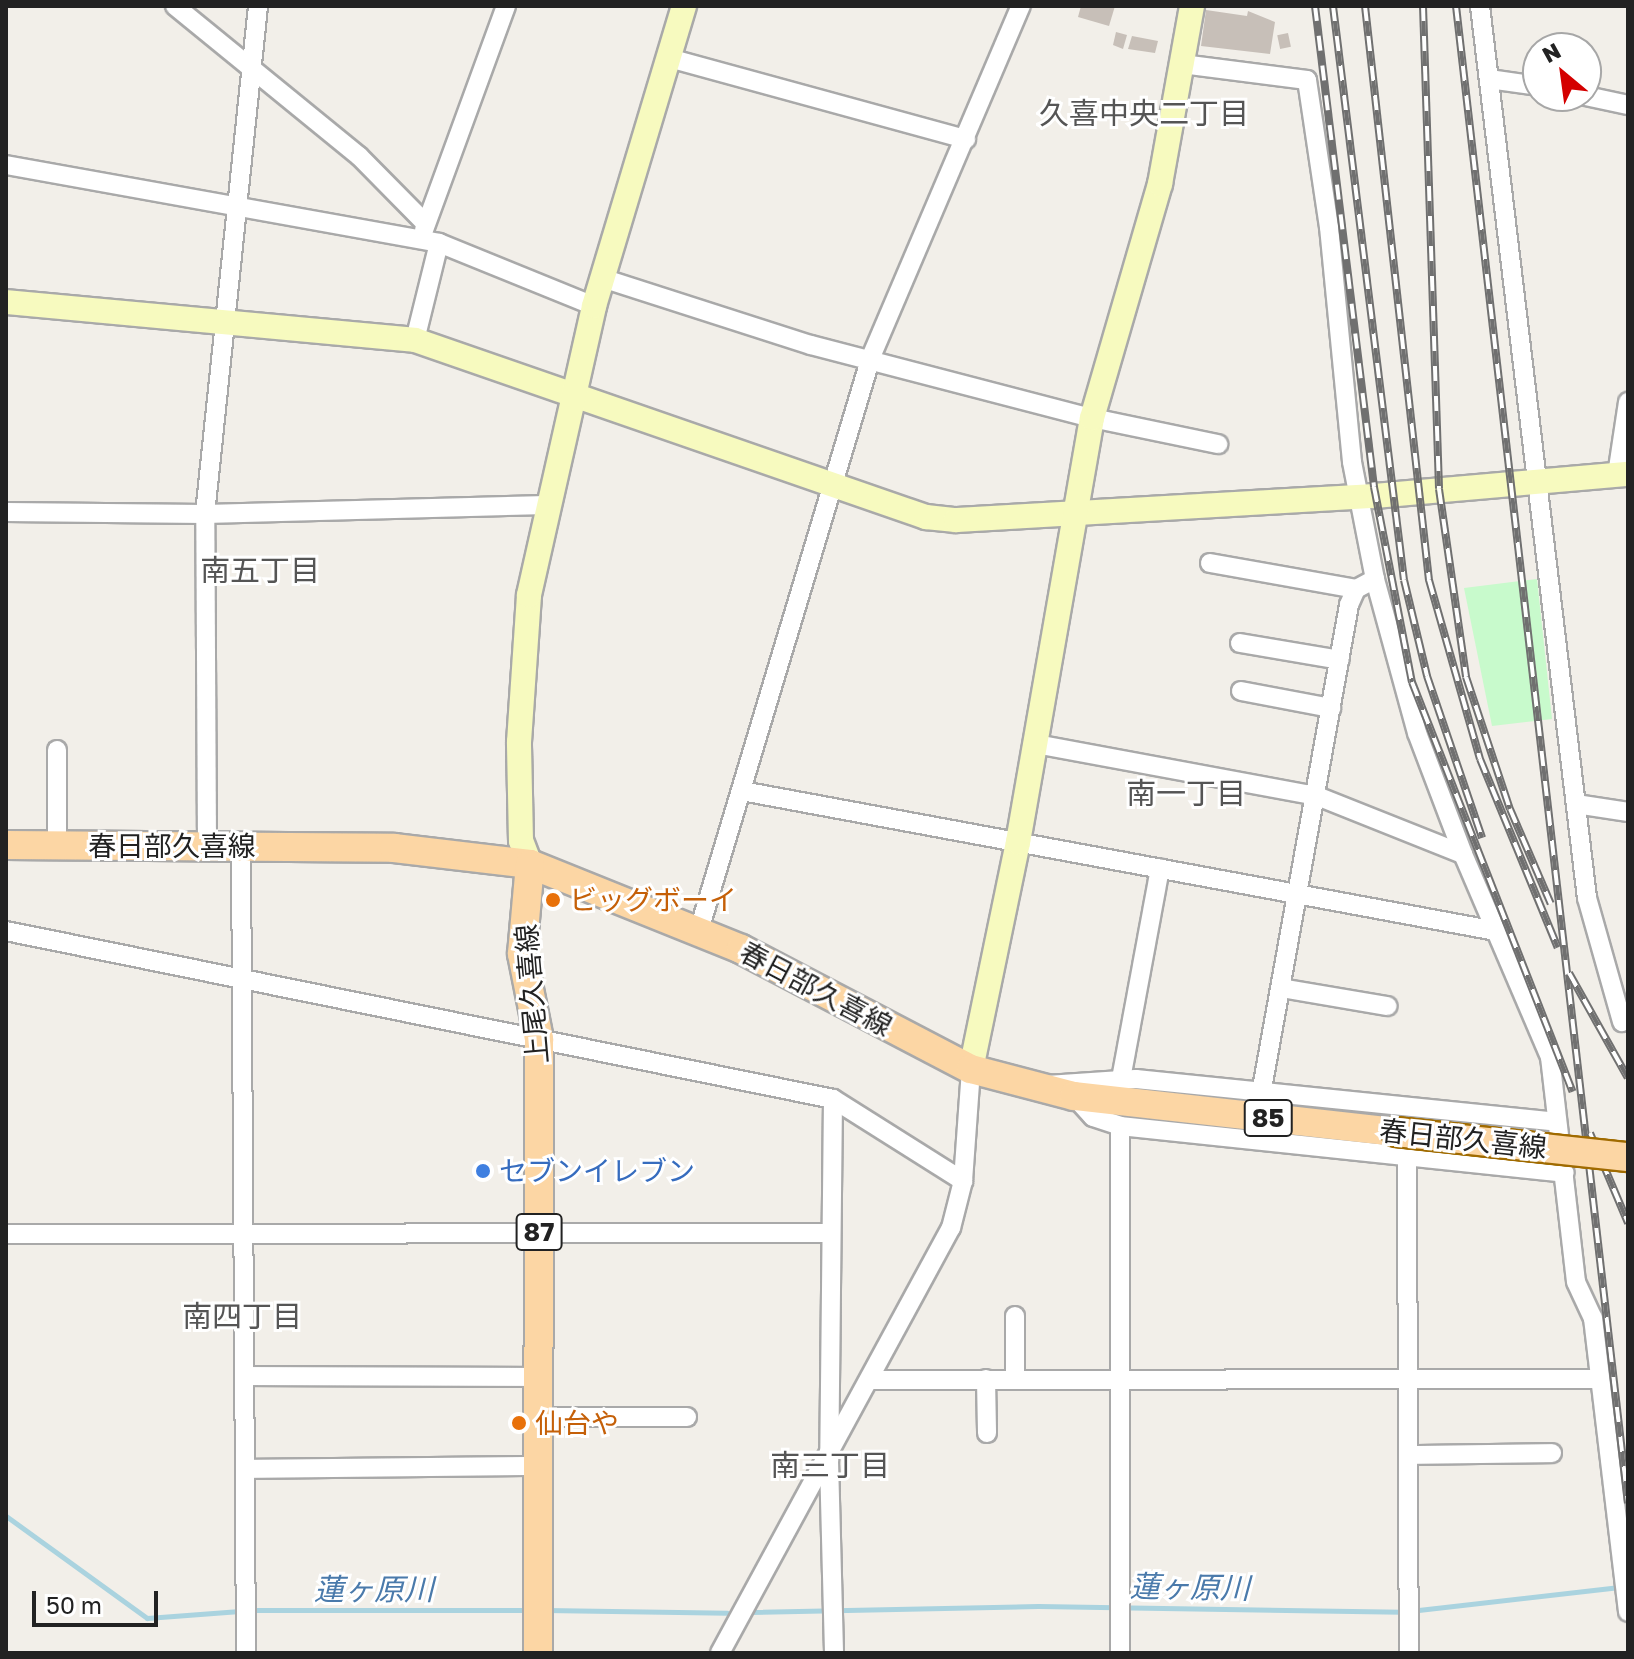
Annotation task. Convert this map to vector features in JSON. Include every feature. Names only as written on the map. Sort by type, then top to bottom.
[{"type":"main road","name":"春日部久喜線","points":[[6,845],[394,848],[530,864],[699,930],[971,1069],[1032,1088],[1401,1144],[1628,1157]]},
{"type":"main road","name":"上尾久喜線","points":[[530,864],[522,954],[539,1039],[541,1610],[538,1653]]},
{"type":"street","points":[[175,6],[252,65],[359,156],[429,236]]},
{"type":"street","points":[[207,845],[205,514],[228,319],[258,6]]},
{"type":"street","points":[[415,340],[429,236],[506,6]]},
{"type":"street","points":[[530,864],[521,841],[519,742],[529,595],[594,306],[684,6]]},
{"type":"street","points":[[699,930],[829,485],[871,357],[1021,6]]},
{"type":"street","points":[[720,1653],[829,1461],[951,1228],[963,1181],[971,1069],[1018,842],[1092,418],[1160,184],[1192,6]]},
{"type":"street","points":[[1480,6],[1588,905],[1622,1022]]},
{"type":"street","points":[[669,58],[966,139]]},
{"type":"street","points":[[1182,64],[1307,80],[1329,227],[1352,462],[1375,579],[1417,733],[1463,854],[1550,1057],[1576,1282],[1593,1318],[1628,1612]]},
{"type":"street","points":[[1489,79],[1522,84]]},
{"type":"street","points":[[1602,99],[1628,105]]},
{"type":"street","points":[[6,165],[237,209],[429,236],[594,306]]},
{"type":"street","points":[[602,278],[811,345],[871,357],[1092,418],[1218,444]]},
{"type":"street","points":[[6,302],[228,319],[415,340],[829,485],[926,517],[956,520],[1358,497],[1622,474],[1628,402]]},
{"type":"street","points":[[6,512],[205,514],[547,505]]},
{"type":"street","points":[[1210,563],[1356,589],[1375,579]]},
{"type":"street","points":[[1261,1092],[1340,660],[1356,589]]},
{"type":"street","points":[[1240,643],[1340,660]]},
{"type":"street","points":[[1241,691],[1331,708]]},
{"type":"street","points":[[1036,744],[1317,796],[1463,854]]},
{"type":"street","points":[[57,750],[57,845]]},
{"type":"street","points":[[742,791],[1496,931]]},
{"type":"street","points":[[1576,804],[1628,812]]},
{"type":"street","points":[[241,845],[246,1653]]},
{"type":"street","points":[[1121,1079],[1160,869]]},
{"type":"street","points":[[6,931],[833,1099],[963,1181]]},
{"type":"street","points":[[1281,988],[1387,1006]]},
{"type":"street","points":[[1032,1088],[1121,1079],[1557,1122]]},
{"type":"street","points":[[1074,1096],[1093,1117],[1120,1126],[1401,1144],[1565,1173]]},
{"type":"street","points":[[833,1099],[829,1461],[834,1653]]},
{"type":"street","points":[[1120,1126],[1120,1653]]},
{"type":"street","points":[[1401,1144],[1408,1379],[1409,1653]]},
{"type":"street","points":[[6,1234],[830,1233]]},
{"type":"street","points":[[1015,1316],[1015,1378]]},
{"type":"street","points":[[246,1376],[540,1377]]},
{"type":"street","points":[[986,1379],[987,1433]]},
{"type":"street","points":[[872,1380],[1600,1379]]},
{"type":"street","points":[[540,1417],[687,1417]]},
{"type":"street","points":[[1409,1455],[1552,1453]]},
{"type":"street","points":[[246,1469],[541,1466]]},
{"type":"green space","points":[[1537,579],[1552,719],[1492,726],[1464,588]]},
{"type":"building","points":[[1081,6],[1115,6],[1109,26],[1078,17]]},
{"type":"building","points":[[1206,10],[1247,16],[1248,11],[1275,22],[1270,54],[1201,46]]},
{"type":"building","points":[[1116,32],[1127,35],[1123,49],[1113,45]]},
{"type":"building","points":[[1288,33],[1291,47],[1280,49],[1277,35]]},
{"type":"building","points":[[1132,36],[1158,41],[1155,53],[1128,49]]},
{"type":"waterway","name":"蓮ヶ原川","points":[[6,1516],[147,1618],[240,1611]]},
{"type":"waterway","name":"蓮ヶ原川","points":[[751,1612],[1038,1606],[1401,1612],[1620,1587]]},
{"type":"waterway","name":"蓮ヶ原川","points":[[250,1610],[528,1610]]},
{"type":"waterway","name":"蓮ヶ原川","points":[[546,1610],[727,1613]]},
{"type":"railway","points":[[1315,6],[1374,487],[1412,682],[1573,1092]]},
{"type":"railway","points":[[1333,6],[1404,580],[1427,676],[1482,838]]},
{"type":"railway","points":[[1365,6],[1429,580],[1480,759],[1558,948]]},
{"type":"railway","points":[[1423,6],[1439,489],[1466,677],[1510,809],[1551,904]]},
{"type":"railway","points":[[1456,6],[1628,1503]]},
{"type":"railway","points":[[1569,973],[1628,1078]]},
{"type":"railway","points":[[1590,1133],[1628,1223]]},
{"type":"place","name":"ビッグボーイ","points":[[553,900]]},
{"type":"place","name":"セブンイレブン","points":[[483,1171]]},
{"type":"place","name":"仙台や","points":[[519,1423]]},
{"type":"district","name":"久喜中央二丁目","points":[[1144,113]]},
{"type":"district","name":"南五丁目","points":[[260,570]]},
{"type":"district","name":"南一丁目","points":[[1186,793]]},
{"type":"district","name":"南四丁目","points":[[242,1316]]},
{"type":"district","name":"南三丁目","points":[[830,1465]]}]
